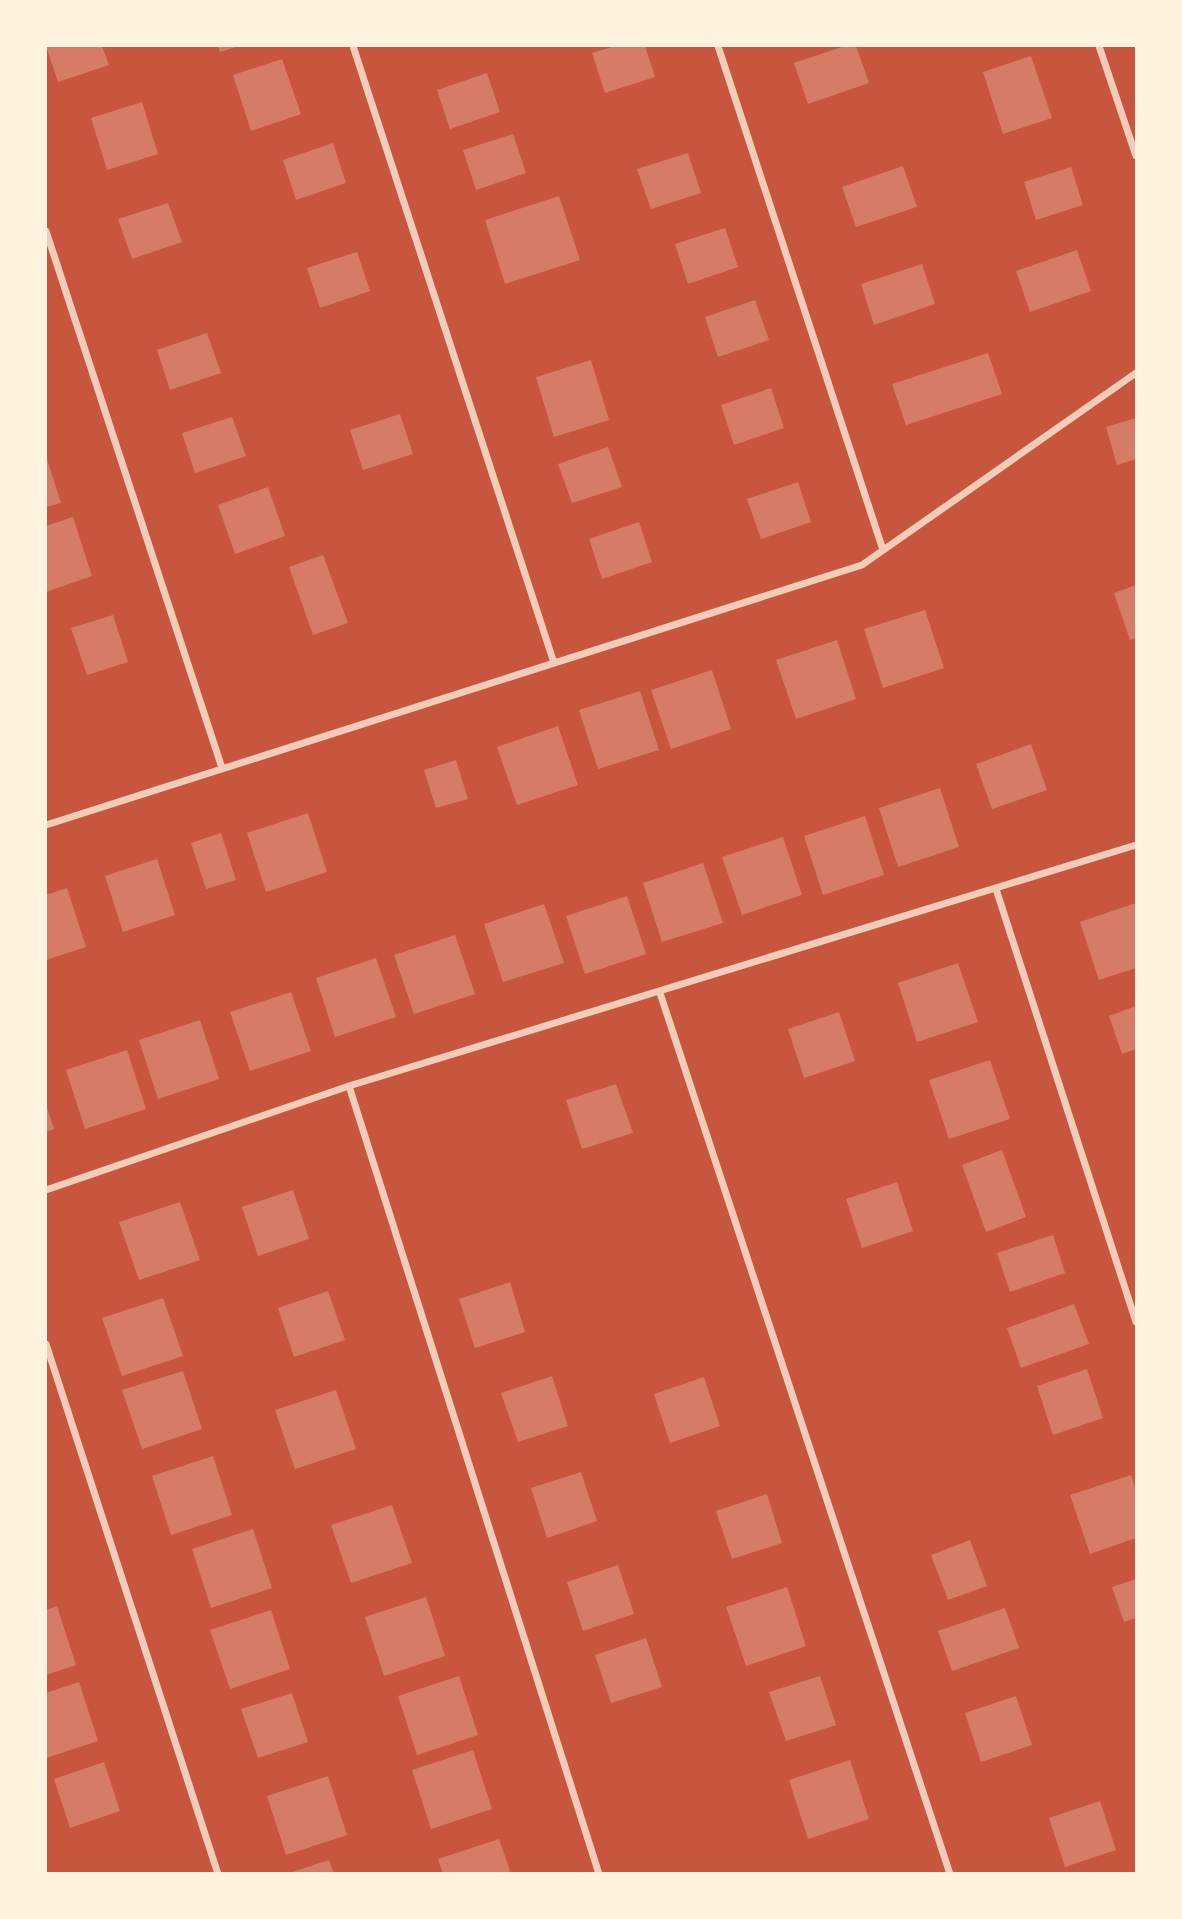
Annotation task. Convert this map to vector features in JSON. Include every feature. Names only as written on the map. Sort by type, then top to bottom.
[{"type":"street","points":[[353,46],[554,663]]},
{"type":"street","points":[[718,46],[883,550]]},
{"type":"street","points":[[1099,46],[1136,156]]},
{"type":"street","points":[[46,231],[222,768]]},
{"type":"street","points":[[46,825],[862,565],[1136,373]]},
{"type":"street","points":[[46,1190],[349,1086],[660,993],[1136,845]]},
{"type":"street","points":[[996,889],[1136,1322]]},
{"type":"street","points":[[660,993],[950,1874]]},
{"type":"street","points":[[349,1086],[599,1874]]},
{"type":"street","points":[[46,1344],[218,1874]]},
{"type":"building","points":[[46,46],[102,46],[109,65],[58,82]]},
{"type":"building","points":[[218,46],[238,46],[220,52]]},
{"type":"building","points":[[615,46],[645,46],[655,77],[605,93],[592,53]]},
{"type":"building","points":[[845,46],[856,46],[869,83],[808,104],[794,63]]},
{"type":"building","points":[[1031,56],[1052,118],[1003,134],[983,72]]},
{"type":"building","points":[[282,59],[301,114],[251,131],[233,75]]},
{"type":"building","points":[[487,73],[500,112],[450,129],[437,90]]},
{"type":"building","points":[[142,102],[158,154],[107,170],[91,118]]},
{"type":"building","points":[[513,134],[526,173],[476,190],[463,150]]},
{"type":"building","points":[[333,143],[346,183],[296,200],[283,160]]},
{"type":"building","points":[[688,153],[701,193],[651,209],[637,169]]},
{"type":"building","points":[[903,166],[917,207],[856,227],[842,187]]},
{"type":"building","points":[[1071,167],[1083,205],[1036,220],[1024,182]]},
{"type":"building","points":[[559,196],[580,260],[505,284],[485,220]]},
{"type":"building","points":[[168,203],[182,242],[132,259],[118,219]]},
{"type":"building","points":[[725,228],[738,267],[688,284],[675,244]]},
{"type":"building","points":[[1077,250],[1091,291],[1030,312],[1016,271]]},
{"type":"building","points":[[357,252],[370,291],[320,308],[307,268]]},
{"type":"building","points":[[922,264],[935,304],[874,325],[861,284]]},
{"type":"building","points":[[755,300],[769,340],[718,357],[705,317]]},
{"type":"building","points":[[207,333],[221,373],[170,390],[157,350]]},
{"type":"building","points":[[988,353],[1002,394],[906,425],[892,384]]},
{"type":"building","points":[[591,360],[609,420],[554,437],[536,377]]},
{"type":"building","points":[[771,388],[784,428],[734,445],[721,405]]},
{"type":"building","points":[[400,414],[413,454],[363,470],[350,430]]},
{"type":"building","points":[[232,417],[246,456],[195,473],[182,433]]},
{"type":"building","points":[[1136,418],[1136,459],[1117,465],[1106,427]]},
{"type":"building","points":[[608,447],[622,487],[572,503],[558,464]]},
{"type":"building","points":[[46,456],[61,503],[46,507]]},
{"type":"building","points":[[798,482],[811,522],[761,539],[747,499]]},
{"type":"building","points":[[268,487],[285,536],[235,554],[218,505]]},
{"type":"building","points":[[73,517],[92,576],[46,592],[46,526]]},
{"type":"building","points":[[639,522],[652,562],[602,579],[589,539]]},
{"type":"building","points":[[323,555],[348,623],[313,635],[289,567]]},
{"type":"building","points":[[1136,585],[1136,638],[1130,640],[1114,593]]},
{"type":"building","points":[[925,610],[944,668],[883,688],[864,629]]},
{"type":"building","points":[[113,615],[128,662],[87,675],[71,628]]},
{"type":"building","points":[[837,640],[856,699],[796,719],[776,660]]},
{"type":"building","points":[[712,670],[731,729],[671,749],[651,690]]},
{"type":"building","points":[[640,691],[659,750],[598,769],[579,710]]},
{"type":"building","points":[[558,726],[578,785],[517,805],[497,747]]},
{"type":"building","points":[[1031,744],[1047,790],[992,809],[976,764]]},
{"type":"building","points":[[456,760],[468,799],[436,808],[424,770]]},
{"type":"building","points":[[940,788],[959,847],[898,867],[879,808]]},
{"type":"building","points":[[308,813],[327,872],[266,892],[247,833]]},
{"type":"building","points":[[865,816],[884,875],[823,895],[804,836]]},
{"type":"building","points":[[221,833],[236,880],[206,889],[191,843]]},
{"type":"building","points":[[783,837],[802,895],[742,915],[722,857]]},
{"type":"building","points":[[157,859],[175,915],[123,932],[105,876]]},
{"type":"building","points":[[703,863],[723,923],[662,942],[643,883]]},
{"type":"building","points":[[67,888],[86,947],[46,960],[46,895]]},
{"type":"building","points":[[627,896],[646,954],[585,974],[566,916]]},
{"type":"building","points":[[1136,903],[1136,968],[1099,980],[1080,922]]},
{"type":"building","points":[[544,904],[564,963],[503,982],[484,924]]},
{"type":"building","points":[[455,935],[475,994],[414,1014],[394,955]]},
{"type":"building","points":[[376,958],[396,1017],[335,1037],[316,978]]},
{"type":"building","points":[[958,963],[978,1022],[917,1042],[898,983]]},
{"type":"building","points":[[291,992],[311,1051],[250,1071],[230,1012]]},
{"type":"building","points":[[1136,1006],[1136,1049],[1122,1054],[1109,1016]]},
{"type":"building","points":[[839,1012],[855,1061],[804,1078],[788,1029]]},
{"type":"building","points":[[200,1020],[219,1079],[158,1099],[139,1040]]},
{"type":"building","points":[[127,1050],[146,1109],[85,1129],[66,1070]]},
{"type":"building","points":[[990,1060],[1010,1119],[949,1139],[929,1080]]},
{"type":"building","points":[[616,1084],[633,1133],[582,1149],[566,1100]]},
{"type":"building","points":[[46,1105],[54,1129],[46,1132]]},
{"type":"building","points":[[1002,1150],[1026,1217],[986,1232],[962,1165]]},
{"type":"building","points":[[897,1182],[913,1231],[862,1248],[846,1199]]},
{"type":"building","points":[[293,1190],[309,1239],[258,1256],[242,1207]]},
{"type":"building","points":[[180,1202],[200,1260],[139,1280],[119,1222]]},
{"type":"building","points":[[1053,1235],[1065,1273],[1010,1292],[997,1253]]},
{"type":"building","points":[[510,1282],[525,1332],[475,1348],[459,1299]]},
{"type":"building","points":[[328,1291],[345,1340],[294,1357],[278,1308]]},
{"type":"building","points":[[163,1298],[183,1356],[122,1376],[102,1318]]},
{"type":"building","points":[[1074,1304],[1089,1344],[1021,1368],[1007,1328]]},
{"type":"building","points":[[1087,1369],[1103,1418],[1053,1435],[1037,1386]]},
{"type":"building","points":[[183,1371],[202,1429],[142,1449],[122,1390]]},
{"type":"building","points":[[552,1376],[568,1426],[518,1442],[501,1393]]},
{"type":"building","points":[[704,1377],[720,1426],[670,1443],[654,1394]]},
{"type":"building","points":[[336,1390],[356,1449],[295,1469],[275,1410]]},
{"type":"building","points":[[213,1456],[232,1515],[171,1535],[152,1476]]},
{"type":"building","points":[[581,1472],[597,1521],[547,1538],[531,1488]]},
{"type":"building","points":[[1131,1475],[1136,1491],[1136,1538],[1090,1554],[1070,1495]]},
{"type":"building","points":[[767,1494],[782,1543],[732,1559],[716,1511]]},
{"type":"building","points":[[392,1505],[412,1563],[351,1583],[331,1525]]},
{"type":"building","points":[[253,1529],[272,1588],[211,1608],[192,1549]]},
{"type":"building","points":[[970,1540],[987,1586],[948,1600],[931,1555]]},
{"type":"building","points":[[618,1565],[634,1614],[583,1631],[567,1582]]},
{"type":"building","points":[[1136,1579],[1136,1618],[1124,1622],[1112,1587]]},
{"type":"building","points":[[787,1587],[806,1646],[746,1666],[726,1607]]},
{"type":"building","points":[[426,1597],[445,1656],[384,1676],[365,1617]]},
{"type":"building","points":[[57,1606],[76,1665],[46,1675],[46,1610]]},
{"type":"building","points":[[1005,1608],[1019,1648],[952,1671],[938,1631]]},
{"type":"building","points":[[271,1610],[290,1669],[230,1689],[210,1630]]},
{"type":"building","points":[[646,1638],[662,1687],[611,1703],[595,1655]]},
{"type":"building","points":[[459,1676],[478,1735],[417,1755],[398,1696]]},
{"type":"building","points":[[820,1676],[836,1725],[786,1741],[769,1692]]},
{"type":"building","points":[[79,1682],[98,1741],[46,1758],[46,1693]]},
{"type":"building","points":[[292,1693],[308,1742],[258,1758],[241,1709]]},
{"type":"building","points":[[1016,1696],[1032,1745],[981,1762],[965,1713]]},
{"type":"building","points":[[473,1750],[492,1809],[431,1829],[412,1770]]},
{"type":"building","points":[[850,1760],[869,1819],[808,1839],[789,1780]]},
{"type":"building","points":[[104,1762],[120,1811],[70,1828],[54,1779]]},
{"type":"building","points":[[328,1776],[347,1835],[286,1855],[267,1796]]},
{"type":"building","points":[[1100,1801],[1116,1850],[1065,1867],[1049,1818]]},
{"type":"building","points":[[499,1839],[511,1874],[443,1874],[438,1859]]},
{"type":"building","points":[[329,1860],[334,1874],[289,1873]]}]
